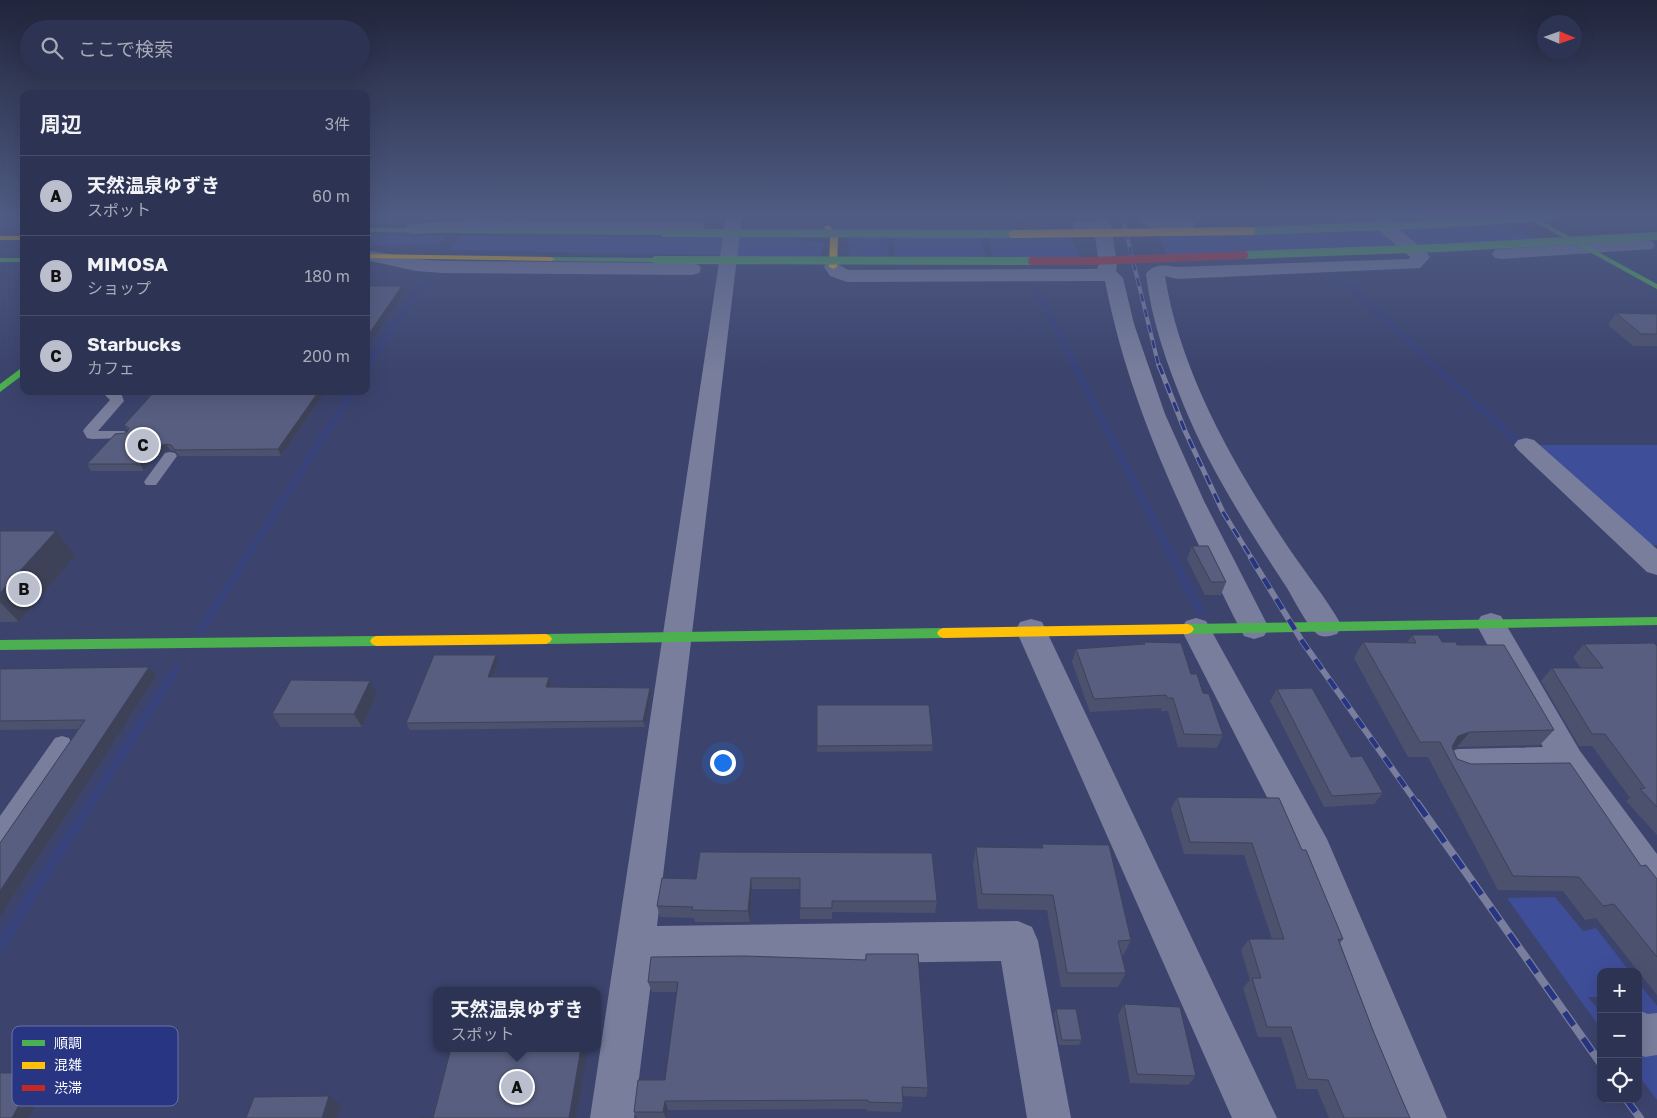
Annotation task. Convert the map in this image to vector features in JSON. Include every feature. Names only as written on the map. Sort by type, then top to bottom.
[{"type":"main road","points":[[1622,268],[1657,287]]},
{"type":"main road","points":[[0,389],[20,372]]},
{"type":"main road","points":[[0,645],[678,637],[1657,621]]},
{"type":"street","points":[[554,268],[728,270],[820,268]]},
{"type":"street","points":[[834,268],[837,272],[846,276],[1098,275],[1106,273],[1109,268]]},
{"type":"street","points":[[1305,268],[1178,273],[1163,270],[1156,274],[1156,282],[1173,347],[1196,409],[1227,471],[1260,529],[1327,626]]},
{"type":"street","points":[[612,1118],[728,270]]},
{"type":"street","points":[[1106,273],[1114,278],[1120,312],[1136,367],[1179,477],[1254,628]]},
{"type":"street","points":[[1526,445],[1657,565]]},
{"type":"street","points":[[1491,624],[1568,761],[1657,885]]},
{"type":"street","points":[[1196,628],[1314,851],[1425,1118]]},
{"type":"street","points":[[1030,630],[1255,1118]]},
{"type":"street","points":[[1458,763],[1568,761]]},
{"type":"street","points":[[635,946],[1018,941],[1049,1118]]},
{"type":"street","points":[[1642,1034],[1645,1036],[1657,1034]]},
{"type":"lane","points":[[114,395],[117,401],[90,431],[92,435],[124,435]]},
{"type":"lane","points":[[151,482],[170,456]]},
{"type":"lane","points":[[0,833],[62,744]]},
{"type":"shaded area","points":[[1532,445],[1657,445],[1657,545],[1642,545]]},
{"type":"shaded area","points":[[1555,897],[1583,931],[1596,928],[1627,968],[1597,968],[1597,997],[1588,997],[1597,1008],[1597,1023],[1507,898]]},
{"type":"shaded area","points":[[1642,987],[1657,1006],[1657,1025],[1642,1021]]},
{"type":"shaded area","points":[[1657,1046],[1657,1100],[1642,1080],[1642,1049]]},
{"type":"building","points":[[370,286],[402,286],[370,332]]},
{"type":"building","points":[[1616,313],[1657,314],[1657,334],[1641,334]]},
{"type":"building","points":[[151,395],[316,395],[278,449],[175,450],[171,445],[166,444],[159,446],[156,450],[151,450],[140,464],[87,464],[115,434],[126,433],[129,428],[124,425]]},
{"type":"building","points":[[0,531],[56,531],[0,593]]},
{"type":"building","points":[[1192,546],[1208,546],[1226,582],[1211,582]]},
{"type":"building","points":[[1412,635],[1438,635],[1442,642],[1456,642],[1457,645],[1504,645],[1554,730],[1470,732],[1458,736],[1452,747],[1457,759],[1471,764],[1570,763],[1641,866],[1646,865],[1657,879],[1657,957],[1614,904],[1603,906],[1579,877],[1513,876],[1440,742],[1420,742],[1363,642],[1416,643]]},
{"type":"building","points":[[1144,642],[1181,643],[1191,674],[1197,674],[1203,693],[1209,694],[1223,735],[1184,734],[1173,698],[1167,698],[1166,695],[1094,699],[1076,649],[1145,644]]},
{"type":"building","points":[[1654,643],[1657,646],[1657,807],[1640,789],[1645,788],[1605,734],[1592,734],[1552,668],[1603,668],[1584,644]]},
{"type":"building","points":[[434,655],[496,655],[488,677],[549,677],[546,687],[650,688],[643,721],[406,723]]},
{"type":"building","points":[[149,667],[0,891],[0,843],[85,720],[0,721],[0,669]]},
{"type":"building","points":[[291,680],[370,681],[354,714],[272,714]]},
{"type":"building","points":[[1312,688],[1351,757],[1362,756],[1383,793],[1332,796],[1277,689]]},
{"type":"building","points":[[817,705],[929,705],[933,745],[817,746]]},
{"type":"building","points":[[1177,797],[1279,798],[1302,850],[1306,850],[1343,939],[1338,939],[1374,1033],[1410,1118],[1344,1118],[1328,1080],[1308,1079],[1291,1027],[1267,1027],[1252,978],[1261,978],[1249,939],[1284,939],[1252,843],[1190,842]]},
{"type":"building","points":[[1042,844],[1109,845],[1131,940],[1118,941],[1126,973],[1067,973],[1053,895],[982,894],[976,847],[1043,848]]},
{"type":"building","points":[[700,852],[932,853],[937,901],[832,901],[832,908],[800,908],[800,878],[751,878],[748,911],[692,910],[693,907],[657,906],[662,878],[696,879]]},
{"type":"building","points":[[866,954],[918,954],[928,1088],[902,1087],[903,1103],[868,1102],[868,1100],[665,1101],[663,1112],[634,1112],[638,1080],[665,1080],[678,982],[648,982],[651,957],[744,956],[866,960]]},
{"type":"building","points":[[1124,1004],[1180,1007],[1196,1076],[1137,1074]]},
{"type":"building","points":[[1056,1009],[1076,1009],[1082,1040],[1062,1040]]},
{"type":"building","points":[[450,1052],[580,1052],[569,1118],[433,1118]]},
{"type":"building","points":[[0,1073],[12,1073],[12,1106],[18,1106],[12,1118],[0,1118]]},
{"type":"building","points":[[329,1096],[322,1118],[246,1118],[254,1097]]},
{"type":"waterway","points":[[1332,271],[1525,449]]},
{"type":"waterway","points":[[370,364],[425,278]]},
{"type":"waterway","points":[[1030,278],[1201,613]]},
{"type":"waterway","points":[[200,631],[350,395]]},
{"type":"waterway","points":[[0,946],[177,668]]},
{"type":"railway","points":[[1135,268],[1159,367]]},
{"type":"railway","points":[[1159,365],[1185,431],[1223,512],[1252,559]]},
{"type":"railway","points":[[1251,558],[1302,641],[1418,805]]},
{"type":"railway","points":[[1417,803],[1597,1058]]},
{"type":"railway","points":[[1629,1103],[1640,1118]]},
{"type":"traffic: fast","points":[[1623,268],[1657,287]]},
{"type":"traffic: fast","points":[[0,389],[20,372]]},
{"type":"traffic: fast","points":[[1188,629],[1657,621]]},
{"type":"traffic: fast","points":[[546,639],[943,633]]},
{"type":"traffic: fast","points":[[0,645],[376,641]]},
{"type":"traffic: slow","points":[[943,633],[1188,629]]},
{"type":"traffic: slow","points":[[376,641],[546,639]]},
{"type":"place","name":"Starbucks","points":[[143,445]]},
{"type":"place","name":"MIMOSA","points":[[24,589]]},
{"type":"place","name":"天然温泉ゆずき","points":[[517,1087]]}]
